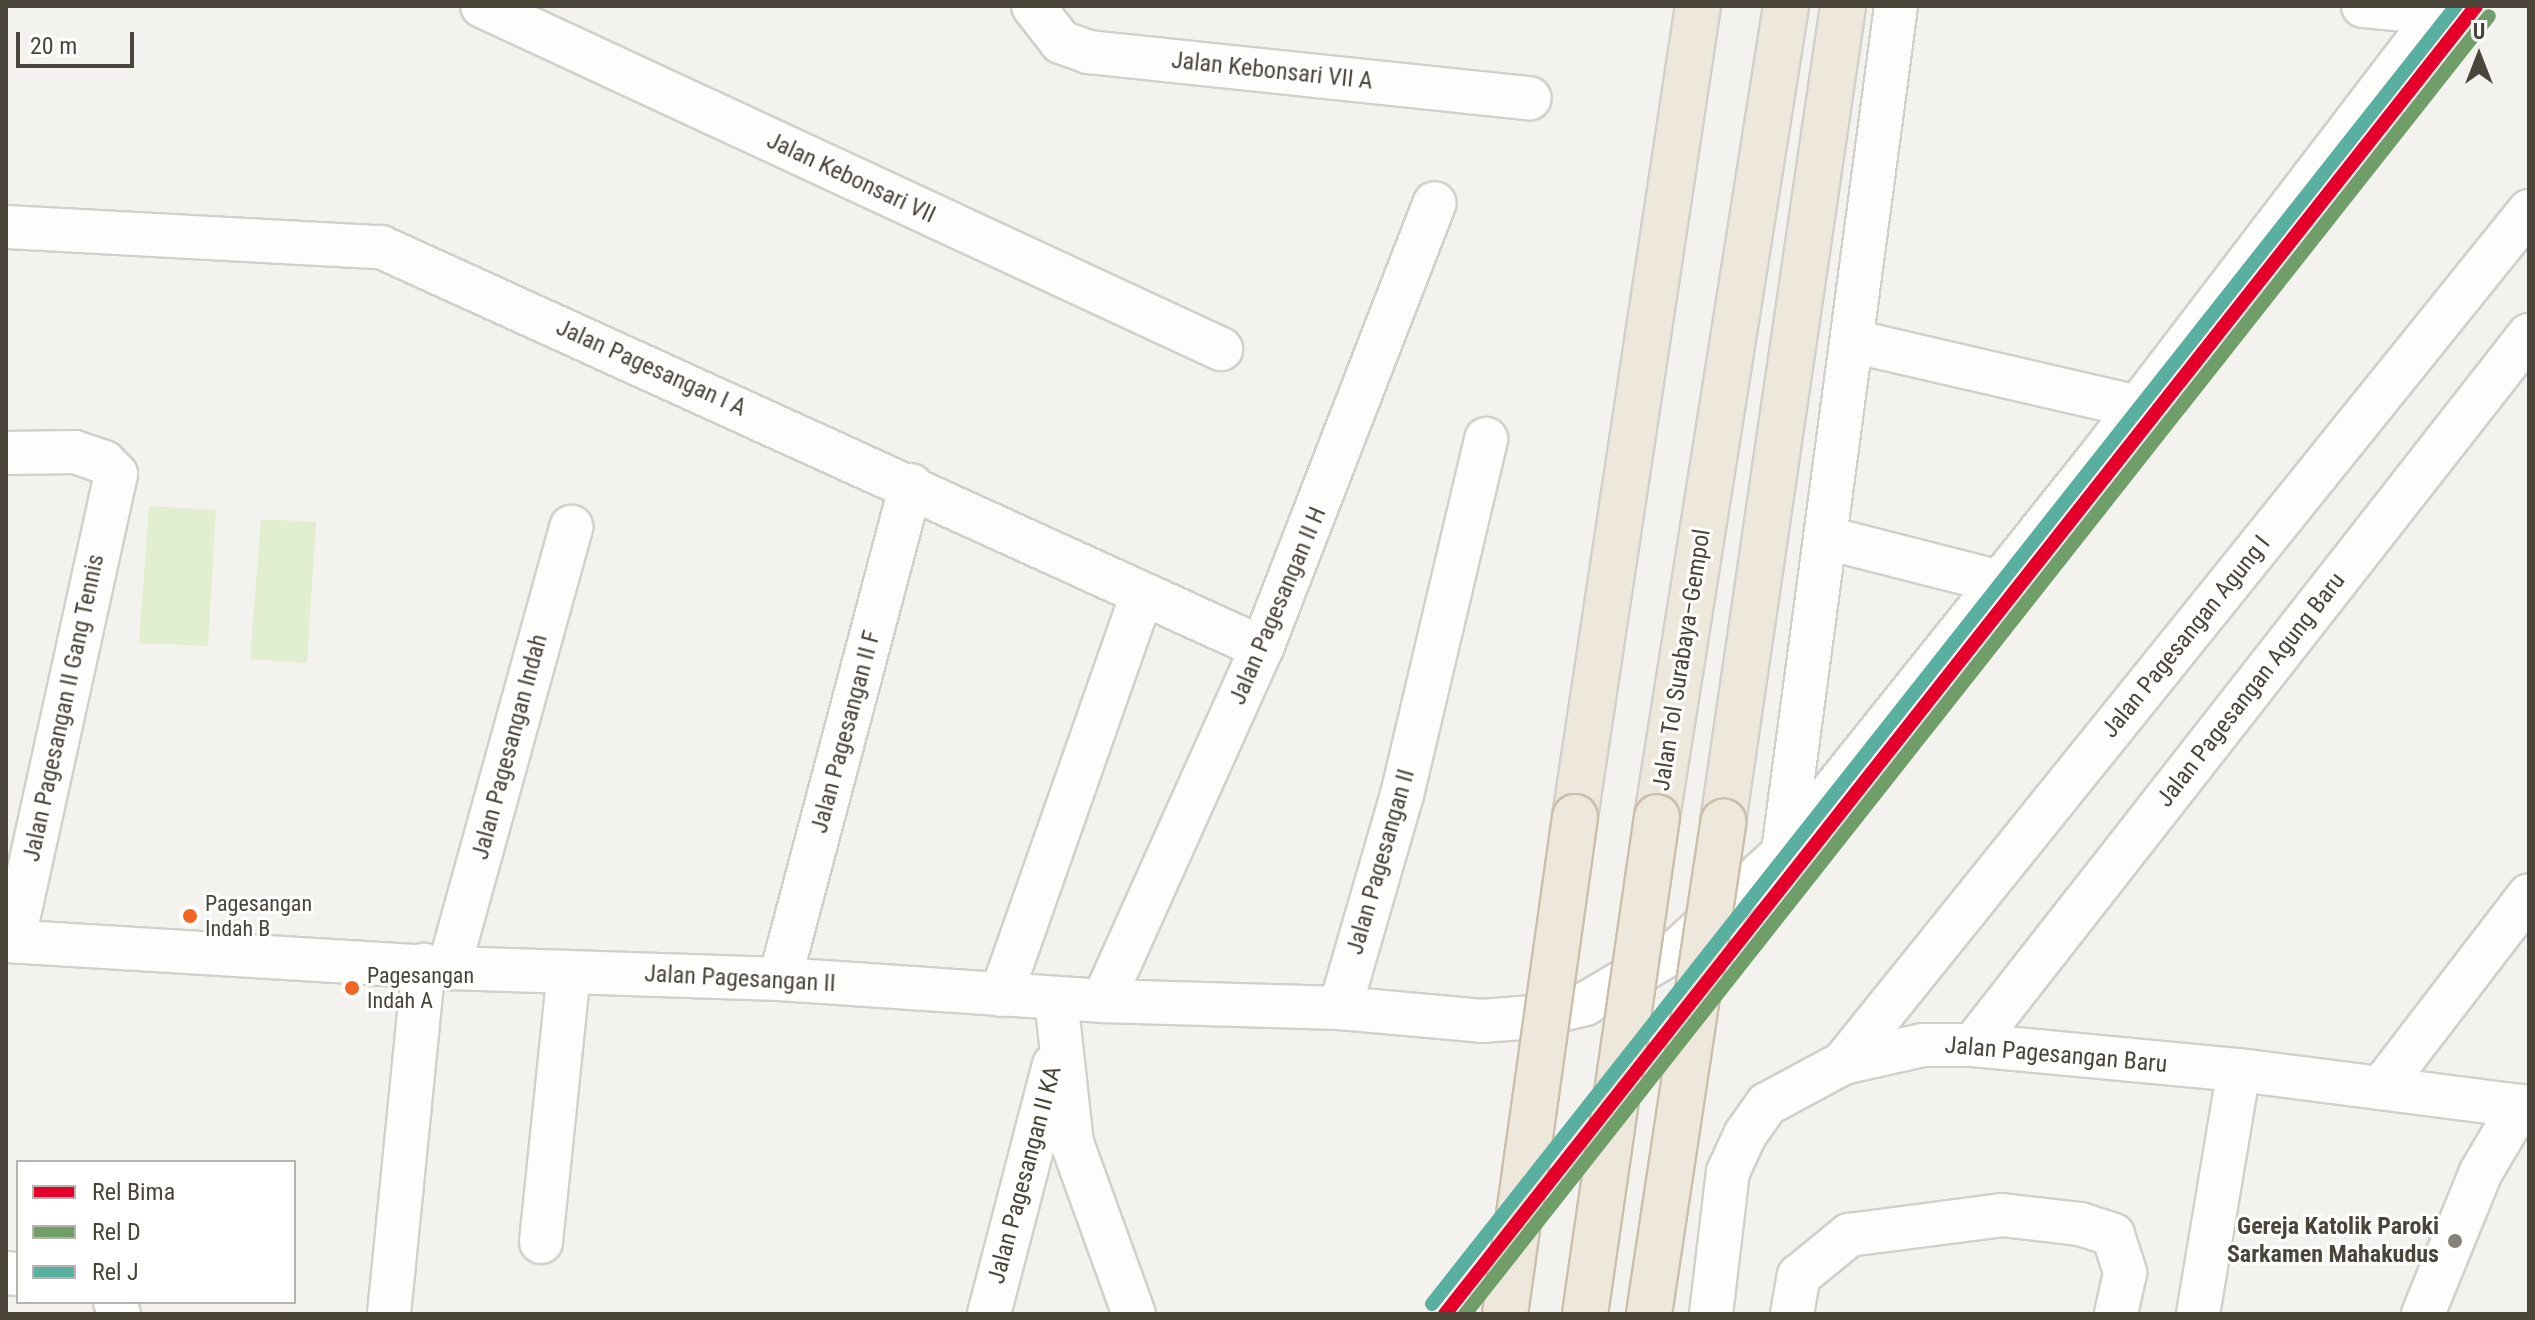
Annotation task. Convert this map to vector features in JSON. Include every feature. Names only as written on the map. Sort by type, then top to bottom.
[{"type":"highway","points":[[1505,1314],[1575,817],[1698,6]]},
{"type":"highway","name":"Jalan Tol Surabaya–Gempol","points":[[1585,1314],[1657,817],[1786,6]]},
{"type":"highway","points":[[1649,1314],[1843,6]]},
{"type":"street","name":"Jalan Kebonsari VII","points":[[482,6],[1221,349]]},
{"type":"street","name":"Jalan Kebonsari VII A","points":[[1033,6],[1061,42],[1089,52],[1530,98]]},
{"type":"street","points":[[1783,853],[1896,6]]},
{"type":"street","points":[[2363,6],[2441,10]]},
{"type":"street","points":[[1340,1008],[1482,1021],[1534,1017],[1585,1004],[1680,948],[1783,853],[2138,407],[2441,10]]},
{"type":"street","name":"Jalan Pagesangan II H","points":[[1103,1001],[1262,648],[1435,203]]},
{"type":"street","name":"Jalan Pagesangan Agung I","points":[[1843,1063],[2529,211]]},
{"type":"street","name":"Jalan Pagesangan I A","points":[[6,227],[381,247],[911,485],[1142,595],[1262,648]]},
{"type":"street","name":"Jalan Pagesangan Agung Baru","points":[[1973,1045],[2529,335]]},
{"type":"street","points":[[1852,341],[2138,407]]},
{"type":"street","name":"Jalan Pagesangan II","points":[[9,941],[436,966],[780,979],[1001,995],[1059,1018],[1103,1001],[1340,1008],[1402,795],[1486,439]]},
{"type":"street","name":"Jalan Pagesangan II Gang Tennis","points":[[6,453],[75,452],[104,462],[116,474],[9,941]]},
{"type":"street","name":"Jalan Pagesangan II F","points":[[780,979],[911,485]]},
{"type":"street","name":"Jalan Pagesangan Indah","points":[[436,966],[571,527]]},
{"type":"street","points":[[1827,538],[2000,582]]},
{"type":"street","points":[[1001,995],[1142,595]]},
{"type":"street","points":[[2381,1088],[2529,895]]},
{"type":"street","points":[[389,1314],[436,966]]},
{"type":"street","points":[[541,1242],[569,972]]},
{"type":"street","points":[[1059,1018],[1072,1143],[1134,1314]]},
{"type":"street","name":"Jalan Pagesangan II KA","points":[[989,1314],[1059,1018]]},
{"type":"street","name":"Jalan Pagesangan Baru","points":[[1711,1314],[1728,1172],[1745,1135],[1767,1104],[1843,1063],[1923,1045],[1973,1045],[2239,1070],[2524,1107]]},
{"type":"street","points":[[2198,1314],[2239,1070]]},
{"type":"street","points":[[2423,1314],[2481,1172],[2524,1107]]},
{"type":"street","points":[[1792,1314],[1799,1276],[1849,1235],[2002,1215],[2080,1224],[2113,1235],[2125,1273],[2116,1314]]},
{"type":"green space","points":[[149,506],[216,510],[208,646],[139,643]]},
{"type":"green space","points":[[261,519],[316,522],[307,663],[250,659]]},
{"type":"rail line","name":"J","points":[[1432,1304],[2456,6]]},
{"type":"rail line","name":"Bima","points":[[1445,1314],[2476,6]]},
{"type":"rail line","name":"D","points":[[1465,1314],[2489,16]]},
{"type":"place","name":"Pagesangan Indah B","points":[[190,916]]},
{"type":"place","name":"Pagesangan Indah A","points":[[352,988]]},
{"type":"place","name":"Gereja Katolik Paroki Sarkamen Mahakudus","points":[[2455,1241]]}]
